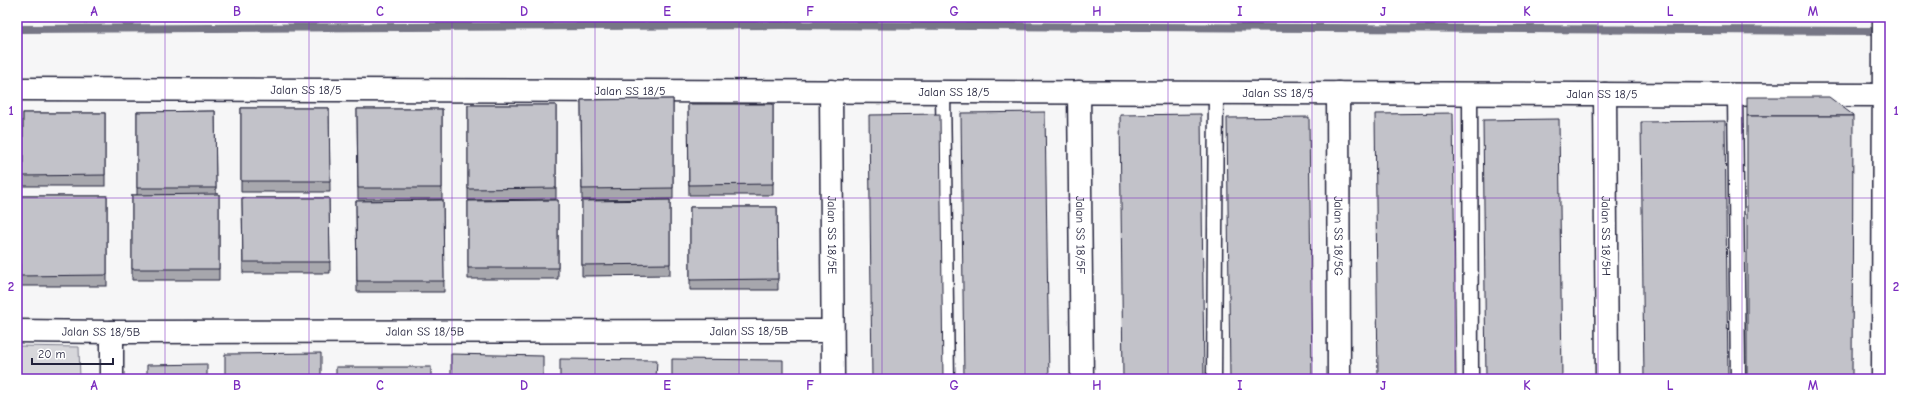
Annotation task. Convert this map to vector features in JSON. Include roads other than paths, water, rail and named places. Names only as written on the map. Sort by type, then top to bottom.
[{"type":"street","points":[[1883,379],[1887,95],[1884,17]]},
{"type":"street","name":"Jalan SS 18/5","points":[[17,89],[1887,95]]},
{"type":"street","name":"Jalan SS 18/5E","points":[[831,92],[832,379]]},
{"type":"street","name":"Jalan SS 18/5F","points":[[1079,92],[1082,379]]},
{"type":"street","name":"Jalan SS 18/5G","points":[[1338,93],[1339,379]]},
{"type":"street","name":"Jalan SS 18/5H","points":[[1605,94],[1607,379]]},
{"type":"street","name":"Jalan SS 18/5B","points":[[17,331],[832,331]]},
{"type":"street","points":[[112,332],[112,379]]},
{"type":"lane","points":[[943,92],[948,379]]},
{"type":"lane","points":[[1214,379],[1216,93]]},
{"type":"lane","points":[[1470,93],[1471,379]]},
{"type":"lane","points":[[1735,94],[1738,379]]},
{"type":"waterway","points":[[17,29],[781,25],[1882,31]]}]
